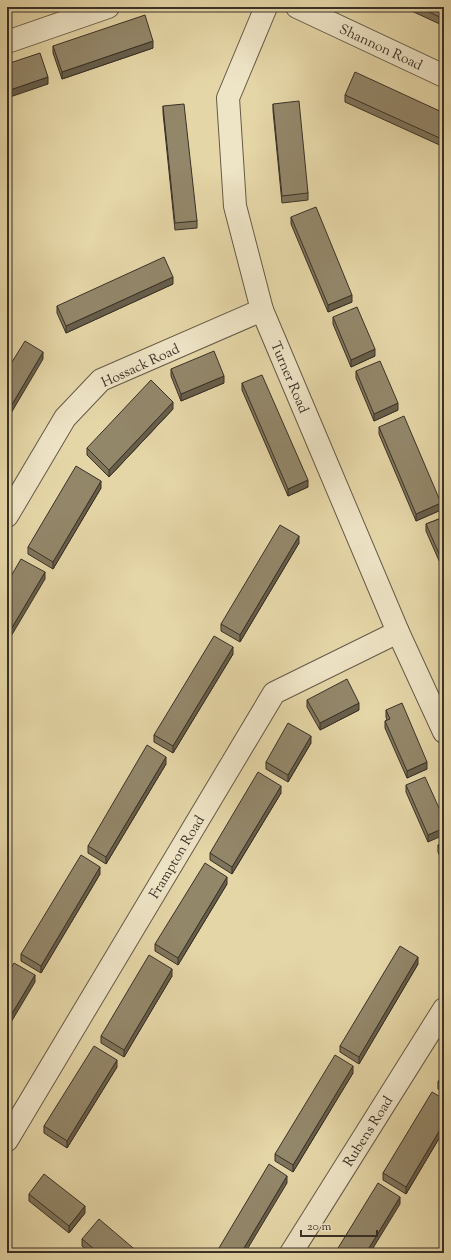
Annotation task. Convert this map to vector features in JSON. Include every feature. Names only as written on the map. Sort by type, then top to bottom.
[{"type":"street","points":[[7,42],[80,12],[108,7]]},
{"type":"street","name":"Turner Road","points":[[266,7],[228,98],[235,206],[262,310],[398,632],[444,732]]},
{"type":"street","name":"Shannon Road","points":[[297,7],[444,76]]},
{"type":"street","name":"Hossack Road","points":[[7,516],[65,418],[101,380],[262,310]]},
{"type":"street","name":"Frampton Road","points":[[7,1140],[274,693],[398,632]]},
{"type":"street","name":"Rubens Road","points":[[291,1253],[444,1009]]},
{"type":"building","points":[[418,7],[444,7],[444,19]]},
{"type":"building","points":[[145,15],[153,41],[62,72],[53,46]]},
{"type":"building","points":[[40,53],[48,77],[7,91],[7,64]]},
{"type":"building","points":[[355,72],[444,113],[444,140],[345,95]]},
{"type":"building","points":[[299,101],[308,193],[282,196],[273,104]]},
{"type":"building","points":[[184,104],[197,221],[175,223],[163,106]]},
{"type":"building","points":[[316,207],[352,295],[328,305],[291,217]]},
{"type":"building","points":[[164,257],[173,277],[66,326],[57,306]]},
{"type":"building","points":[[357,307],[375,349],[351,360],[333,317]]},
{"type":"building","points":[[25,341],[43,352],[7,413],[7,370]]},
{"type":"building","points":[[214,351],[224,376],[181,394],[171,369]]},
{"type":"building","points":[[380,361],[398,403],[374,414],[356,371]]},
{"type":"building","points":[[262,375],[308,480],[288,489],[242,383]]},
{"type":"building","points":[[151,380],[173,402],[109,470],[87,448]]},
{"type":"building","points":[[404,416],[441,503],[416,514],[379,427]]},
{"type":"building","points":[[76,466],[101,481],[53,562],[28,547]]},
{"type":"building","points":[[444,517],[444,565],[426,524]]},
{"type":"building","points":[[280,525],[299,536],[240,635],[221,624]]},
{"type":"building","points":[[21,559],[45,572],[7,636],[7,583]]},
{"type":"building","points":[[214,636],[233,647],[173,746],[154,735]]},
{"type":"building","points":[[347,679],[359,703],[320,723],[307,700]]},
{"type":"building","points":[[402,703],[427,762],[407,771],[385,721],[390,719],[386,710]]},
{"type":"building","points":[[288,723],[311,736],[288,775],[266,762]]},
{"type":"building","points":[[147,745],[166,757],[106,857],[88,846]]},
{"type":"building","points":[[258,772],[281,786],[232,867],[210,853]]},
{"type":"building","points":[[425,777],[444,819],[444,828],[428,835],[406,785]]},
{"type":"building","points":[[444,842],[444,859],[438,845]]},
{"type":"building","points":[[81,855],[100,867],[41,966],[21,954]]},
{"type":"building","points":[[205,863],[227,877],[178,958],[155,944]]},
{"type":"building","points":[[400,946],[418,957],[359,1057],[340,1046]]},
{"type":"building","points":[[149,955],[172,969],[124,1050],[101,1036]]},
{"type":"building","points":[[14,963],[35,975],[7,1022],[7,975]]},
{"type":"building","points":[[94,1046],[117,1060],[67,1141],[44,1126]]},
{"type":"building","points":[[335,1055],[353,1066],[293,1165],[275,1154]]},
{"type":"building","points":[[444,1072],[444,1086],[438,1082]]},
{"type":"building","points":[[432,1092],[444,1099],[444,1123],[406,1187],[383,1173]]},
{"type":"building","points":[[269,1164],[287,1176],[241,1253],[216,1253]]},
{"type":"building","points":[[44,1174],[85,1206],[69,1226],[29,1194]]},
{"type":"building","points":[[378,1183],[400,1197],[366,1253],[335,1253]]},
{"type":"building","points":[[99,1219],[139,1253],[99,1253],[82,1239]]}]
